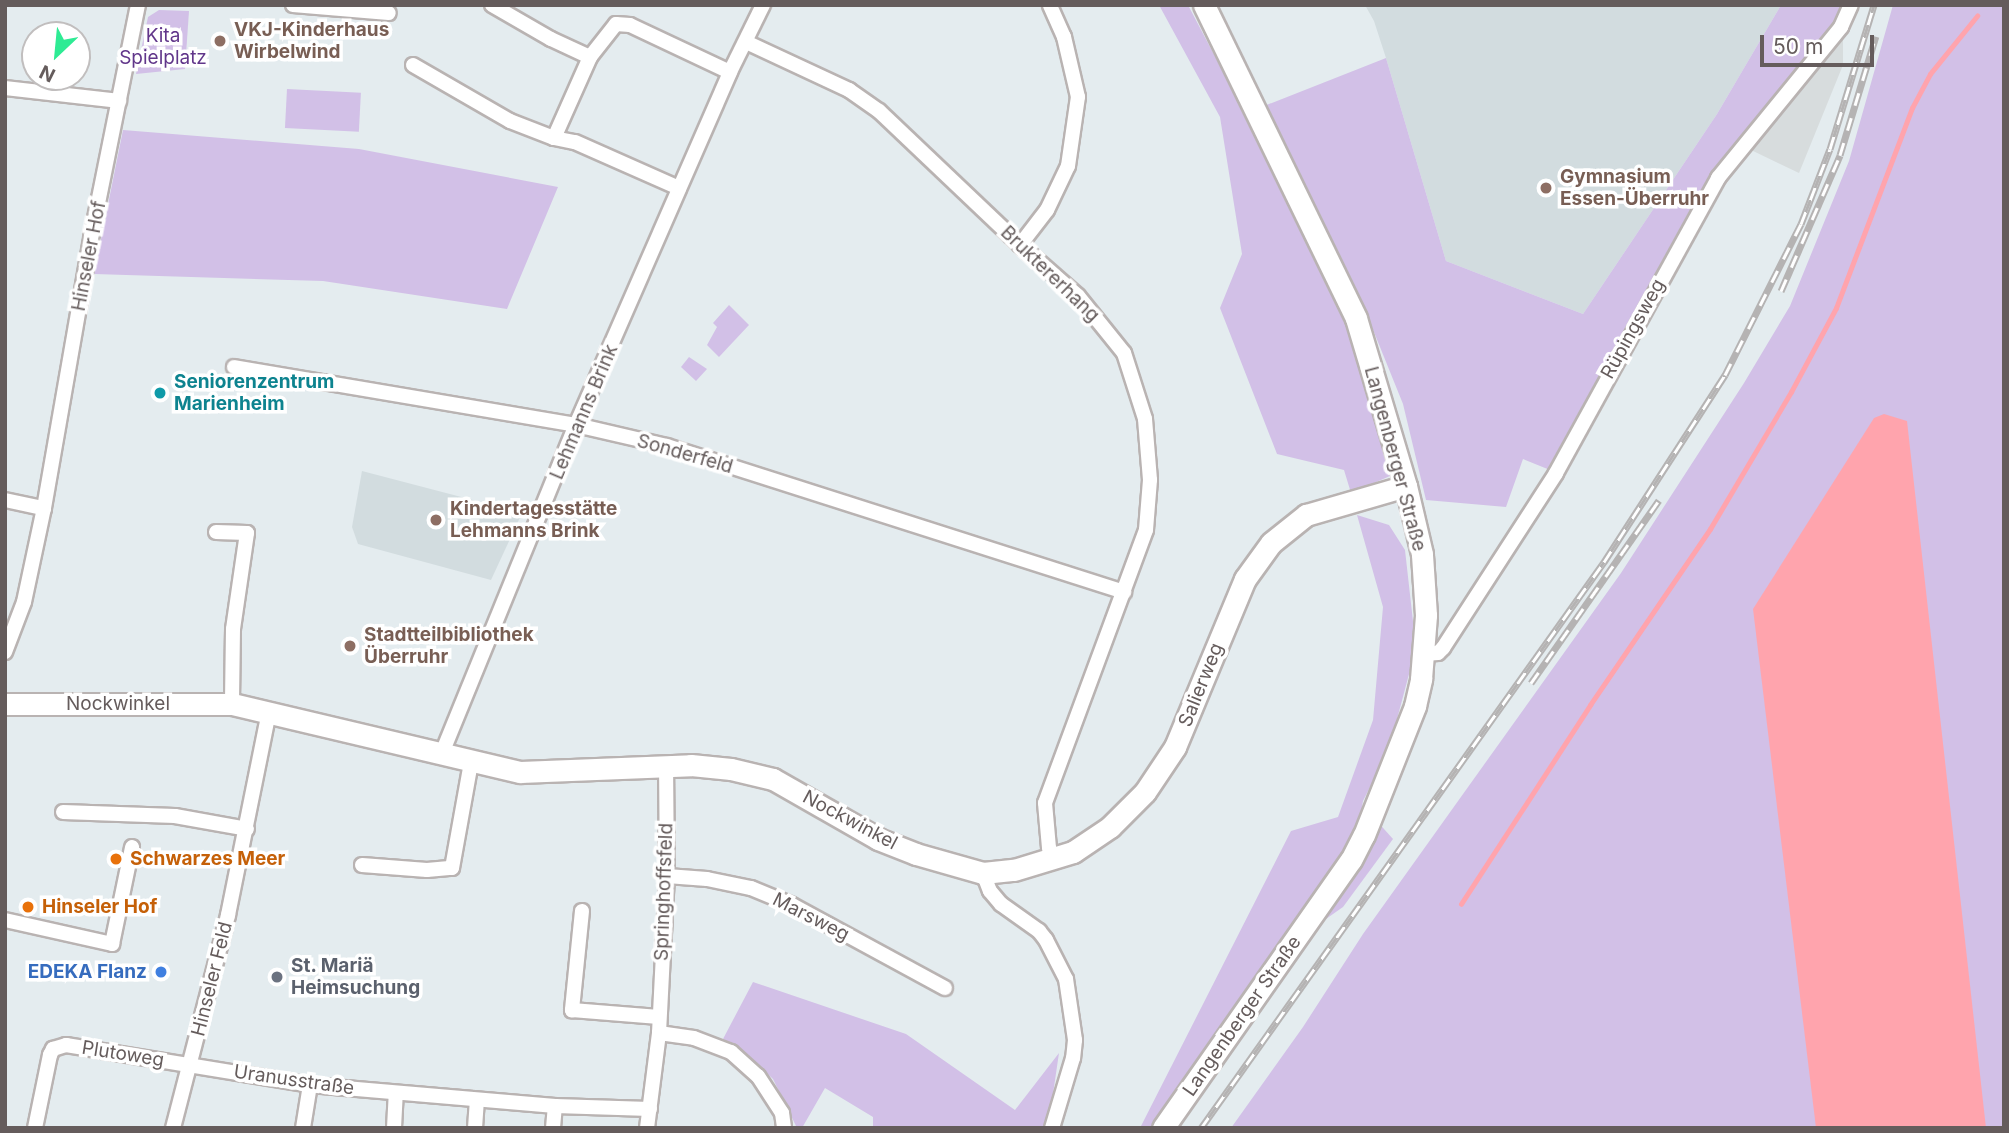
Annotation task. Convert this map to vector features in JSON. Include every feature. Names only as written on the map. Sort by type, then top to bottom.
[{"type":"street","name":"Hinseler Hof","points":[[5,652],[24,602],[44,508],[138,5]]},
{"type":"street","points":[[293,5],[389,13]]},
{"type":"street","points":[[492,5],[551,39],[590,57]]},
{"type":"street","name":"Lehmanns Brink","points":[[442,753],[576,425],[730,72],[763,5]]},
{"type":"street","points":[[1020,245],[1047,210],[1069,166],[1077,97],[1064,37],[1050,5]]},
{"type":"street","name":"Langenberger Straße","points":[[1163,1128],[1351,859],[1396,759],[1415,706],[1424,654],[1426,615],[1422,554],[1406,486],[1356,318],[1203,5]]},
{"type":"street","name":"Rüpingsweg","points":[[1424,654],[1438,653],[1443,648],[1556,473],[1718,178],[1841,27],[1851,5]]},
{"type":"street","points":[[554,138],[590,57],[616,24],[630,25],[730,72]]},
{"type":"street","name":"Bruktererhang","points":[[746,42],[849,90],[879,111],[1020,245],[1078,296],[1124,353],[1135,382],[1145,419],[1150,480],[1146,530],[1045,803],[1049,848],[1054,859]]},
{"type":"street","points":[[413,65],[510,121],[554,138],[576,142],[679,188]]},
{"type":"street","points":[[5,88],[119,101]]},
{"type":"street","name":"Sonderfeld","points":[[233,367],[576,425],[667,446],[1124,592]]},
{"type":"street","name":"Salierweg","points":[[983,873],[1014,870],[1054,859],[1073,852],[1110,827],[1145,792],[1175,747],[1245,579],[1271,543],[1306,514],[1406,486]]},
{"type":"street","points":[[5,499],[44,508]]},
{"type":"street","points":[[216,532],[247,533],[233,629],[232,704]]},
{"type":"street","name":"Nockwinkel","points":[[5,704],[232,704],[520,772],[714,766],[773,779],[878,839],[916,854],[983,873]]},
{"type":"street","name":"Hinseler Feld","points":[[173,1128],[191,1065],[247,829],[269,711]]},
{"type":"street","points":[[362,864],[427,870],[452,868],[471,762]]},
{"type":"street","name":"Springhoffsfeld","points":[[646,1128],[659,1033],[667,876],[666,767]]},
{"type":"street","points":[[63,813],[175,816],[247,829]]},
{"type":"street","points":[[5,920],[111,944],[132,847]]},
{"type":"street","points":[[983,873],[990,891],[1001,904],[1039,931],[1066,979],[1073,1010],[1075,1040],[1073,1058],[1052,1128]]},
{"type":"street","name":"Marsweg","points":[[667,876],[707,878],[751,888],[792,905],[945,988]]},
{"type":"street","points":[[582,911],[572,1010],[659,1017]]},
{"type":"street","points":[[659,1033],[694,1038],[731,1052],[758,1076],[782,1113],[785,1128]]},
{"type":"street","name":"Plutoweg","points":[[35,1128],[47,1063],[53,1049],[59,1046],[75,1046],[191,1065]]},
{"type":"street","name":"Uranusstraße","points":[[191,1065],[310,1085],[555,1106],[649,1109]]},
{"type":"street","points":[[303,1128],[310,1085]]},
{"type":"street","points":[[394,1128],[396,1093]]},
{"type":"street","points":[[475,1128],[477,1100]]},
{"type":"street","points":[[553,1128],[555,1106]]},
{"type":"shaded area","name":"Gymnasium Essen-Überruhr","points":[[1365,5],[1781,5],[1717,114],[1583,314],[1446,261],[1386,58],[1374,21]]},
{"type":"shaded area","points":[[1843,34],[1843,65],[1799,173],[1749,149]]},
{"type":"shaded area","points":[[1884,414],[1907,421],[1986,1128],[1816,1128],[1753,609],[1874,418]]},
{"type":"shaded area","name":"Kindertagesstätte Lehmanns Brink","points":[[362,471],[522,513],[491,580],[358,544],[352,527]]},
{"type":"green space","points":[[1159,5],[1188,5],[1307,232],[1373,387],[1390,476],[1351,493],[1344,470],[1277,454],[1220,308],[1242,254],[1220,117]]},
{"type":"green space","points":[[1781,5],[1847,5],[1838,24],[1729,157],[1550,470],[1523,459],[1506,507],[1426,500],[1403,404],[1361,300],[1264,106],[1386,58],[1446,261],[1583,314],[1717,114]]},
{"type":"green space","points":[[1893,5],[2004,5],[2004,1128],[1231,1128],[1303,1027],[1363,934],[1621,573],[1744,383],[1790,306],[1849,161]]},
{"type":"green space","name":"Kita Spielplatz","points":[[159,10],[189,11],[185,69],[136,74],[148,17]]},
{"type":"green space","points":[[287,89],[361,93],[359,132],[285,128]]},
{"type":"green space","points":[[123,130],[359,149],[558,187],[507,309],[323,281],[94,274]]},
{"type":"green space","points":[[729,305],[749,325],[719,357],[707,345],[717,327],[713,323]]},
{"type":"green space","points":[[689,357],[707,369],[696,381],[681,367]]},
{"type":"green space","points":[[1357,515],[1389,525],[1405,550],[1416,648],[1389,749],[1363,801],[1358,832],[1157,1128],[1140,1128],[1291,831],[1338,817],[1373,720],[1383,607]]},
{"type":"green space","points":[[1375,819],[1393,839],[1343,907],[1306,933]]},
{"type":"green space","points":[[753,982],[906,1034],[1015,1110],[1059,1053],[1048,1128],[873,1128],[873,1117],[825,1088],[802,1128],[797,1128],[773,1079],[750,1057],[723,1039]]},
{"type":"waterway","points":[[1461,904],[1590,705],[1710,529],[1791,392],[1836,308],[1912,108],[1930,74],[1977,16]]},
{"type":"railway","points":[[1201,1128],[1604,562],[1725,375],[1801,224],[1830,149],[1874,5]]},
{"type":"railway","points":[[1781,291],[1840,155],[1876,36]]},
{"type":"railway","points":[[1531,683],[1659,500]]},
{"type":"place","name":"VKJ-Kinderhaus Wirbelwind","points":[[220,41]]},
{"type":"place","name":"Gymnasium Essen-Überruhr","points":[[1546,188]]},
{"type":"place","name":"Seniorenzentrum Marienheim","points":[[160,393]]},
{"type":"place","name":"Kindertagesstätte Lehmanns Brink","points":[[436,520]]},
{"type":"place","name":"Stadtteilbibliothek Überruhr","points":[[350,646]]},
{"type":"place","name":"Schwarzes Meer","points":[[116,859]]},
{"type":"place","name":"Hinseler Hof","points":[[28,907]]},
{"type":"place","name":"EDEKA Flanz","points":[[161,972]]},
{"type":"place","name":"St. Mariä Heimsuchung","points":[[277,977]]}]
